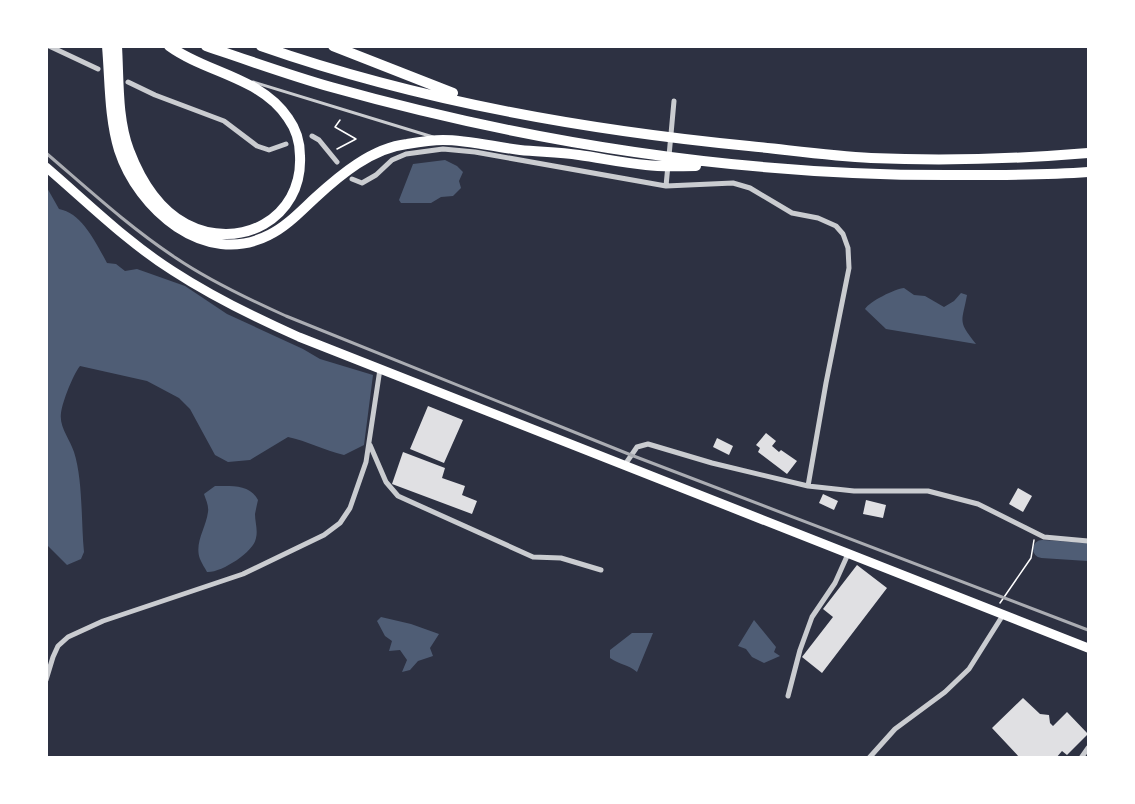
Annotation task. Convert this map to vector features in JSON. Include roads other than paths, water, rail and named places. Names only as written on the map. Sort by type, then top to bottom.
[{"type":"highway","points":[[107,46],[112,118],[119,150],[134,182],[156,211],[180,231],[208,242],[231,245],[270,235],[299,213],[325,188],[367,158],[404,144],[444,140],[577,154],[647,165],[768,167]]},
{"type":"highway","points":[[117,46],[121,116],[129,148],[142,179],[162,205],[186,224],[210,233],[230,235],[258,228],[279,214],[293,195],[301,171],[300,142],[288,118],[270,98],[230,75],[180,54],[169,46]]},
{"type":"highway","points":[[206,46],[329,87],[424,111],[522,133],[711,163],[894,176],[1089,172]]},
{"type":"highway","points":[[261,46],[394,85],[490,108],[656,137],[871,158],[1027,159],[1089,153]]},
{"type":"highway","points":[[333,46],[490,108]]},
{"type":"highway","points":[[46,167],[128,238],[173,271],[260,320],[624,466],[1089,648]]},
{"type":"street","points":[[49,46],[98,69]]},
{"type":"street","points":[[128,82],[155,95],[224,121],[257,146],[269,150],[286,144]]},
{"type":"street","points":[[666,186],[674,101]]},
{"type":"street","points":[[312,136],[320,140],[337,162]]},
{"type":"street","points":[[352,179],[362,183],[376,175],[392,160],[406,154],[442,149],[475,152],[666,186],[733,183],[750,188],[792,213],[818,218],[836,226],[843,234],[848,248],[849,268],[825,383],[808,486]]},
{"type":"street","points":[[46,680],[58,646],[75,634],[103,621],[243,574],[324,535],[340,523],[350,508],[360,483],[369,444],[380,369]]},
{"type":"street","points":[[369,444],[386,482],[398,496],[533,557],[561,558],[601,570]]},
{"type":"street","points":[[624,466],[637,447],[648,444],[712,463],[808,486],[854,491],[927,491],[978,504],[1044,537],[1089,541]]},
{"type":"street","points":[[788,696],[800,650],[812,617],[835,582],[848,554]]},
{"type":"street","points":[[869,758],[895,729],[945,692],[969,669],[999,613]]},
{"type":"street","points":[[1081,758],[1089,748]]},
{"type":"lane","points":[[230,75],[444,140]]},
{"type":"water","points":[[445,160],[463,172],[459,181],[461,188],[453,196],[441,197],[431,203],[401,203],[399,200],[413,164]]},
{"type":"water","points":[[46,186],[59,209],[75,216],[88,230],[107,263],[116,264],[125,271],[137,269],[185,286],[227,314],[320,359],[373,375],[364,445],[344,455],[288,437],[250,460],[228,462],[215,455],[190,409],[179,398],[147,381],[80,366],[66,395],[61,418],[77,463],[84,552],[81,559],[67,565],[46,544]]},
{"type":"water","points":[[904,288],[914,295],[925,296],[944,307],[961,293],[967,295],[962,321],[976,344],[886,329],[865,309],[883,296]]},
{"type":"water","points":[[215,486],[240,487],[255,495],[258,500],[255,514],[257,535],[254,544],[236,561],[220,569],[207,572],[200,559],[198,547],[208,512],[204,494]]},
{"type":"water","points":[[381,617],[439,634],[430,648],[433,656],[418,661],[410,670],[402,672],[407,660],[400,650],[389,651],[392,641],[385,636],[377,621]]},
{"type":"water","points":[[754,620],[776,647],[774,652],[780,656],[764,663],[752,657],[746,649],[738,646]]},
{"type":"water","points":[[632,633],[653,633],[637,672],[610,658],[610,650]]},
{"type":"waterway","points":[[1042,549],[1088,552]]},
{"type":"railway","points":[[46,153],[159,246],[216,282],[272,310],[631,455],[1088,630]]}]
